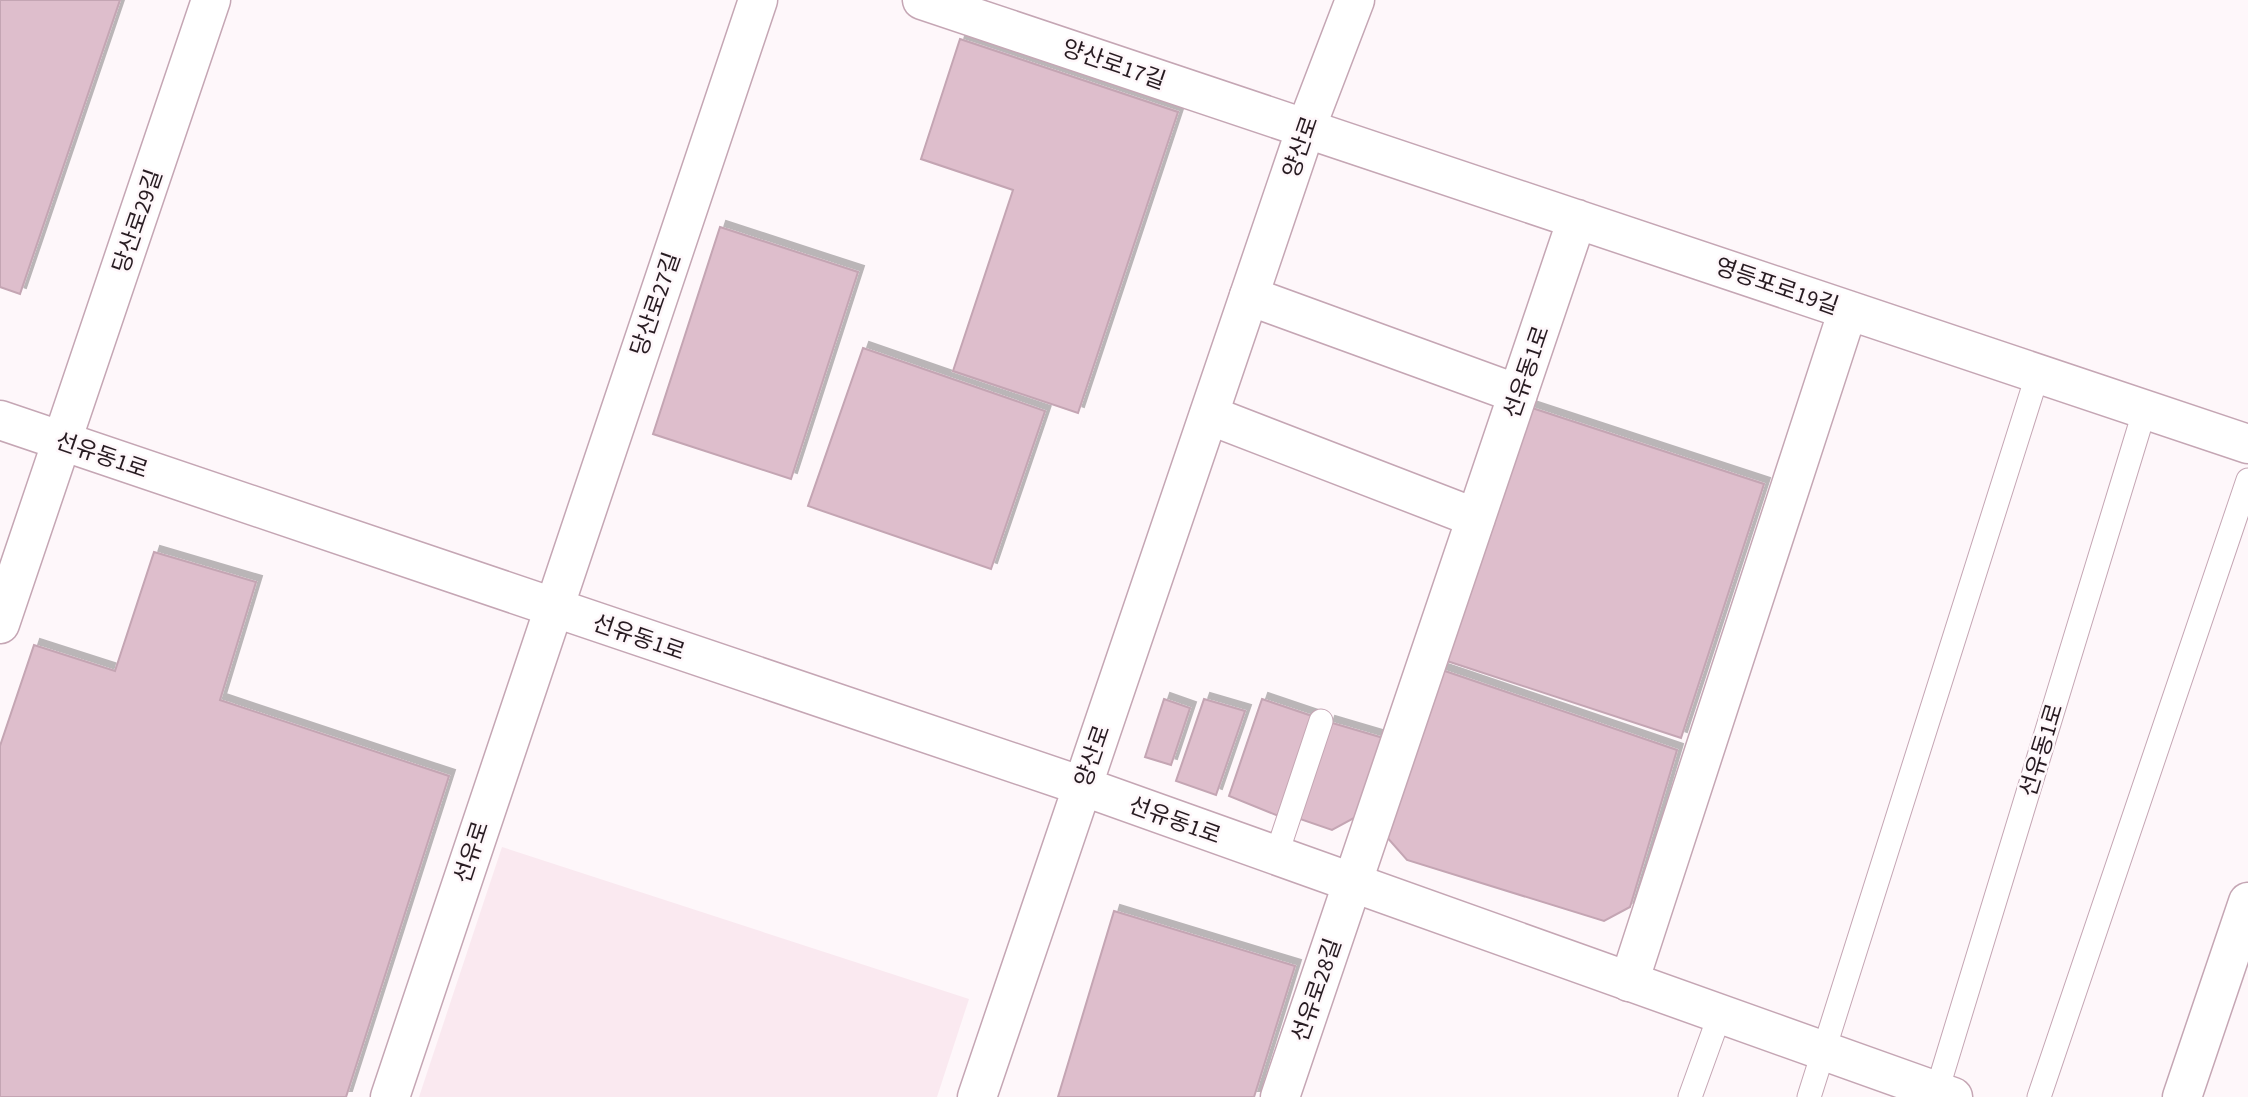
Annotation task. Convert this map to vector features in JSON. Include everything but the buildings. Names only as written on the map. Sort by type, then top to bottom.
[{"type":"street","name":"당산로29길","points":[[63,442],[211,0]]},
{"type":"street","name":"당산로27길","points":[[553,608],[758,0]]},
{"type":"street","name":"양산로17길","points":[[922,0],[1306,128]]},
{"type":"street","name":"양산로","points":[[977,1097],[1306,128],[1355,0]]},
{"type":"street","name":"영등포로19길","points":[[1306,128],[2248,444]]},
{"type":"street","name":"선유동1로","points":[[1352,883],[1577,219]]},
{"type":"street","points":[[1249,296],[1518,394]]},
{"type":"street","points":[[1629,982],[1848,310]]},
{"type":"street","points":[[1209,415],[1476,518]]},
{"type":"street","name":"선유동1로","points":[[0,420],[1082,786],[1942,1095]]},
{"type":"street","points":[[0,624],[63,442]]},
{"type":"street","name":"선유로","points":[[390,1097],[553,608]]},
{"type":"street","name":"선유로28길","points":[[1280,1097],[1352,883]]},
{"type":"street","points":[[2182,1097],[2248,902]]},
{"type":"lane","points":[[1809,1097],[2038,373]]},
{"type":"lane","name":"선유동1로","points":[[1942,1095],[2145,409]]},
{"type":"lane","points":[[2039,1097],[2248,480]]},
{"type":"lane","points":[[1276,856],[1321,721]]},
{"type":"lane","points":[[1690,1097],[1720,1014]]},
{"type":"shaded area","points":[[502,847],[969,999],[937,1097],[419,1097]]}]
